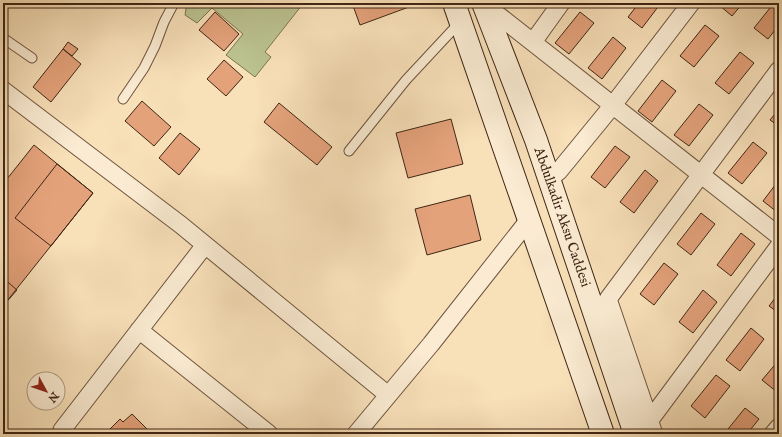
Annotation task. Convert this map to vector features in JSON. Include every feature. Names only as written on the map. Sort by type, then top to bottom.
[{"type":"main road","name":"Abdulkadir Aksu Caddesi","points":[[483,4],[536,140],[549,179],[643,429]]},
{"type":"main road","points":[[457,12],[528,221],[603,434]]},
{"type":"street","points":[[533,42],[561,3]]},
{"type":"street","points":[[549,179],[558,171],[613,105],[691,3]]},
{"type":"street","points":[[483,4],[779,236]]},
{"type":"street","points":[[643,429],[608,299],[779,70]]},
{"type":"street","points":[[3,90],[181,225],[388,396]]},
{"type":"street","points":[[356,434],[528,221]]},
{"type":"street","points":[[61,434],[62,430],[206,245]]},
{"type":"street","points":[[643,429],[779,246]]},
{"type":"street","points":[[139,330],[269,434]]},
{"type":"street","points":[[773,434],[779,426]]},
{"type":"lane","points":[[123,98],[144,68],[174,3]]},
{"type":"lane","points":[[349,151],[406,80],[457,12]]},
{"type":"lane","points":[[3,38],[32,58]]},
{"type":"green space","points":[[187,3],[301,3],[302,5],[265,52],[271,57],[255,77],[226,55],[243,34],[212,8],[197,23],[185,15]]},
{"type":"building","points":[[352,3],[416,3],[417,4],[360,25]]},
{"type":"building","points":[[639,3],[661,3],[642,28],[628,17]]},
{"type":"building","points":[[720,3],[743,3],[732,16],[719,5]]},
{"type":"building","points":[[774,3],[779,3],[779,25],[768,39],[754,28]]},
{"type":"building","points":[[215,12],[239,34],[224,51],[199,30]]},
{"type":"building","points":[[580,12],[594,23],[569,54],[555,43]]},
{"type":"building","points":[[705,25],[719,36],[694,67],[680,56]]},
{"type":"building","points":[[613,37],[626,48],[602,79],[588,68]]},
{"type":"building","points":[[68,42],[78,49],[72,56],[63,49]]},
{"type":"building","points":[[63,49],[81,64],[51,102],[33,87]]},
{"type":"building","points":[[740,52],[754,63],[729,94],[715,83]]},
{"type":"building","points":[[224,60],[243,77],[226,96],[207,79]]},
{"type":"building","points":[[662,80],[676,91],[652,122],[638,111]]},
{"type":"building","points":[[142,101],[171,127],[154,146],[125,121]]},
{"type":"building","points":[[279,103],[332,147],[317,165],[264,122]]},
{"type":"building","points":[[699,104],[713,115],[689,146],[674,135]]},
{"type":"building","points":[[779,109],[779,126],[770,120]]},
{"type":"building","points":[[451,119],[463,164],[408,178],[396,133]]},
{"type":"building","points":[[180,133],[200,149],[179,175],[159,158]]},
{"type":"building","points":[[753,142],[767,153],[742,184],[728,173]]},
{"type":"building","points":[[34,145],[93,193],[3,306],[3,184]]},
{"type":"building","points":[[615,146],[630,157],[605,188],[591,177]]},
{"type":"building","points":[[57,164],[93,193],[51,246],[15,218]]},
{"type":"building","points":[[645,170],[658,181],[634,213],[620,202]]},
{"type":"building","points":[[779,180],[779,209],[777,212],[763,201]]},
{"type":"building","points":[[470,195],[481,240],[427,255],[415,209]]},
{"type":"building","points":[[701,213],[715,224],[691,255],[677,244]]},
{"type":"building","points":[[741,233],[755,244],[731,276],[717,265]]},
{"type":"building","points":[[664,263],[678,274],[654,305],[640,294]]},
{"type":"building","points":[[3,278],[17,290],[3,306]]},
{"type":"building","points":[[703,290],[717,302],[693,333],[679,322]]},
{"type":"building","points":[[779,293],[779,313],[769,306]]},
{"type":"building","points":[[751,328],[764,339],[740,371],[726,360]]},
{"type":"building","points":[[779,360],[779,388],[777,392],[762,380]]},
{"type":"building","points":[[716,375],[730,386],[705,418],[691,406]]},
{"type":"building","points":[[745,408],[759,419],[747,434],[724,434]]},
{"type":"building","points":[[132,414],[152,434],[105,434],[120,419],[123,422]]}]
